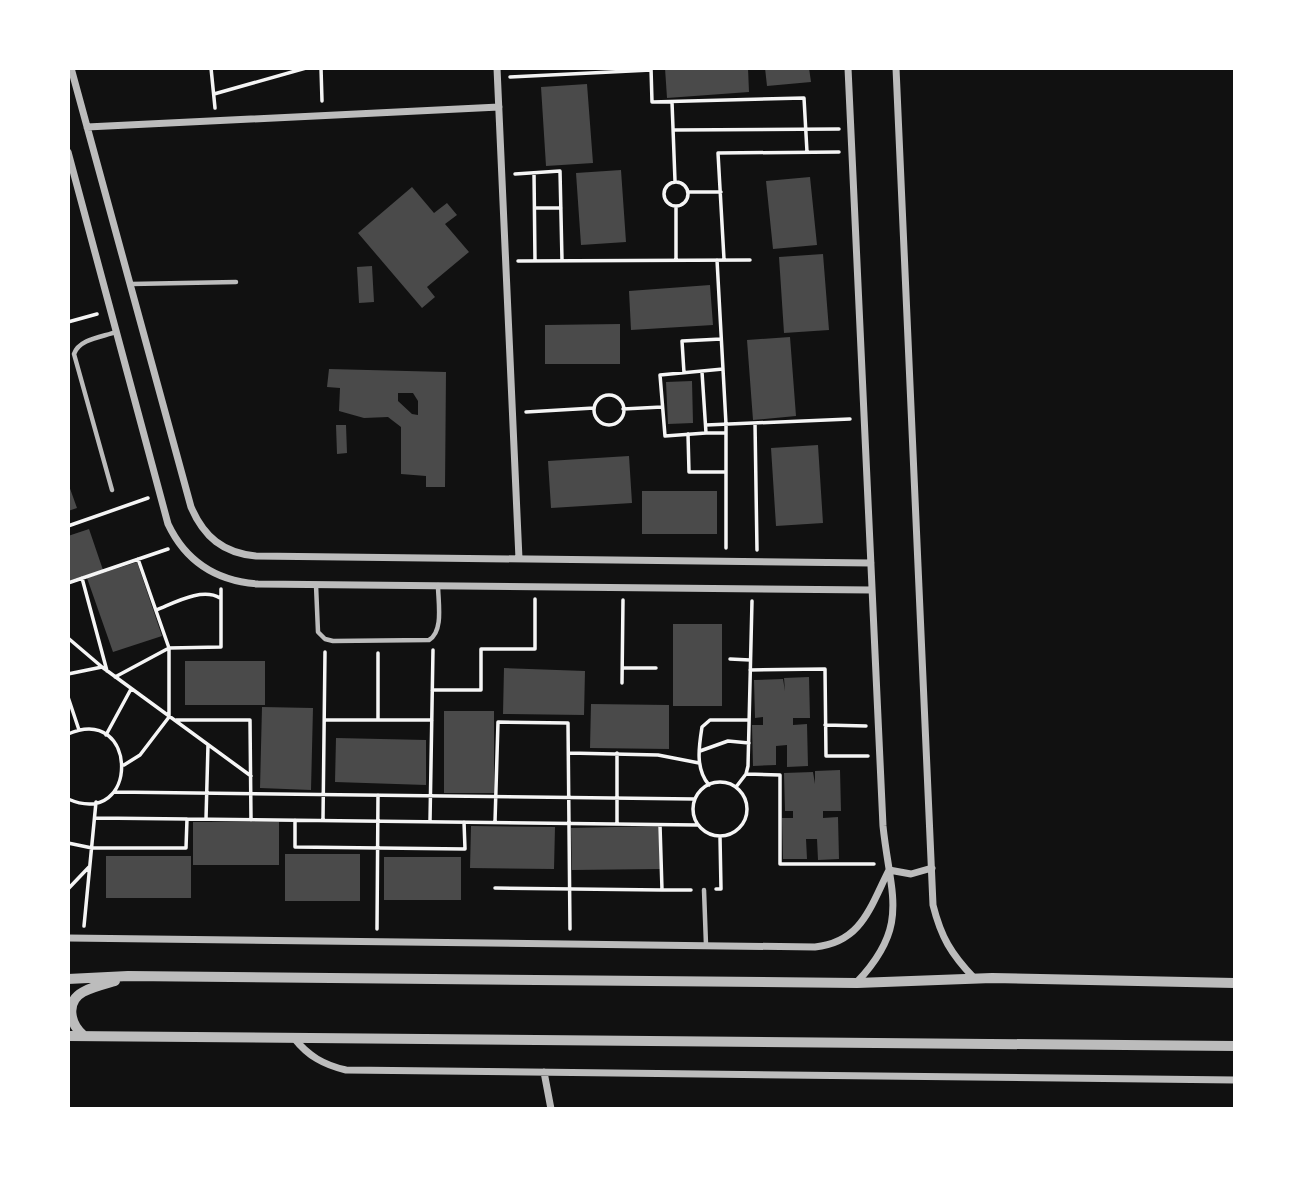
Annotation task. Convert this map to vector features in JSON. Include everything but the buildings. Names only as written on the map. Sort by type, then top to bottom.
[{"type":"street","points":[[71,68],[191,507],[198,523],[213,541],[233,552],[256,556],[870,563]]},
{"type":"street","points":[[497,68],[519,559]]},
{"type":"street","points":[[848,68],[883,826],[893,917],[886,942],[874,964],[856,983]]},
{"type":"street","points":[[896,68],[933,905],[940,933],[954,957],[974,978]]},
{"type":"street","points":[[87,127],[499,107]]},
{"type":"street","points":[[68,152],[168,524],[180,545],[197,563],[221,577],[242,583],[872,590]]},
{"type":"street","points":[[888,867],[911,874],[932,868]]},
{"type":"street","points":[[68,938],[815,947],[846,938],[863,922],[888,867]]},
{"type":"street","points":[[83,1035],[72,1022],[72,1006],[76,998],[82,992],[128,976]]},
{"type":"street","points":[[68,979],[128,976],[856,983],[974,978],[1235,983]]},
{"type":"street","points":[[68,1036],[1235,1046]]},
{"type":"street","points":[[294,1037],[320,1062],[346,1070],[1235,1080]]},
{"type":"street","points":[[544,1072],[551,1109]]},
{"type":"lane","points":[[131,284],[236,282]]},
{"type":"lane","points":[[112,490],[74,354],[75,349],[83,342],[117,332]]},
{"type":"lane","points":[[316,584],[316,626],[325,639],[333,641],[433,638],[438,629],[438,585]]},
{"type":"lane","points":[[704,890],[706,946]]},
{"type":"path","points":[[211,68],[217,121]]},
{"type":"path","points":[[214,94],[306,68]]},
{"type":"path","points":[[321,68],[323,116]]},
{"type":"path","points":[[498,77],[651,69],[652,102],[804,98],[807,152]]},
{"type":"path","points":[[672,102],[675,181]]},
{"type":"path","points":[[673,130],[851,128]]},
{"type":"path","points":[[724,260],[718,153],[852,151]]},
{"type":"path","points":[[502,176],[560,171],[562,260]]},
{"type":"path","points":[[534,173],[535,261]]},
{"type":"path","points":[[675,181],[684,184],[689,192],[687,200],[676,206],[666,201],[664,191],[675,181]]},
{"type":"path","points":[[689,192],[721,192]]},
{"type":"path","points":[[676,206],[676,260]]},
{"type":"path","points":[[534,208],[561,208]]},
{"type":"path","points":[[717,260],[726,424],[726,561]]},
{"type":"path","points":[[506,261],[750,260]]},
{"type":"path","points":[[68,322],[111,311]]},
{"type":"path","points":[[684,373],[682,341],[721,339]]},
{"type":"path","points":[[723,369],[660,375],[665,436],[726,433]]},
{"type":"path","points":[[702,372],[706,433]]},
{"type":"path","points":[[612,396],[617,398],[623,409],[619,420],[608,425],[597,420],[594,408],[600,398],[612,396]]},
{"type":"path","points":[[623,409],[663,407]]},
{"type":"path","points":[[514,413],[594,408]]},
{"type":"path","points":[[706,425],[864,418]]},
{"type":"path","points":[[755,423],[758,562]]},
{"type":"path","points":[[688,434],[689,472],[726,472]]},
{"type":"path","points":[[68,526],[160,494]]},
{"type":"path","points":[[68,583],[180,545]]},
{"type":"path","points":[[124,765],[140,755],[169,716],[169,648],[138,559]]},
{"type":"path","points":[[115,677],[169,648],[221,647],[221,577]]},
{"type":"path","points":[[82,578],[107,671]]},
{"type":"path","points":[[432,690],[481,690],[481,649],[535,649],[535,586]]},
{"type":"path","points":[[622,682],[624,587]]},
{"type":"path","points":[[736,787],[746,774],[752,589]]},
{"type":"path","points":[[156,610],[201,594],[211,593],[220,598]]},
{"type":"path","points":[[68,638],[107,671],[251,776]]},
{"type":"path","points":[[430,821],[433,638]]},
{"type":"path","points":[[323,820],[325,639]]},
{"type":"path","points":[[377,641],[377,720]]},
{"type":"path","points":[[730,659],[750,660]]},
{"type":"path","points":[[68,674],[102,667]]},
{"type":"path","points":[[623,668],[656,668]]},
{"type":"path","points":[[750,670],[825,669],[826,756],[880,756]]},
{"type":"path","points":[[106,735],[131,689]]},
{"type":"path","points":[[68,697],[79,730]]},
{"type":"path","points":[[174,720],[250,720],[251,820]]},
{"type":"path","points":[[325,720],[432,720]]},
{"type":"path","points":[[709,785],[699,763],[702,727],[715,720],[749,720]]},
{"type":"path","points":[[495,822],[498,723],[568,723],[570,944]]},
{"type":"path","points":[[825,725],[878,726]]},
{"type":"path","points":[[68,734],[79,730],[97,731],[106,735],[118,748],[124,765],[123,774],[114,792]]},
{"type":"path","points":[[700,751],[729,741],[748,743]]},
{"type":"path","points":[[206,819],[208,745]]},
{"type":"path","points":[[569,753],[658,755],[699,763]]},
{"type":"path","points":[[617,753],[617,824]]},
{"type":"path","points":[[746,774],[780,775],[780,864],[888,867]]},
{"type":"path","points":[[724,782],[736,787],[748,807],[747,816],[737,831],[720,837],[703,831],[697,825],[692,808],[699,791],[709,785],[724,782]]},
{"type":"path","points":[[68,799],[79,803],[96,802],[114,792],[694,799]]},
{"type":"path","points":[[377,795],[377,942]]},
{"type":"path","points":[[83,938],[96,802]]},
{"type":"path","points":[[95,818],[697,825]]},
{"type":"path","points":[[68,843],[92,848],[186,848],[187,819]]},
{"type":"path","points":[[295,820],[295,847],[377,848],[465,849],[464,822]]},
{"type":"path","points":[[495,888],[662,890],[660,824]]},
{"type":"path","points":[[68,889],[90,865]]}]
